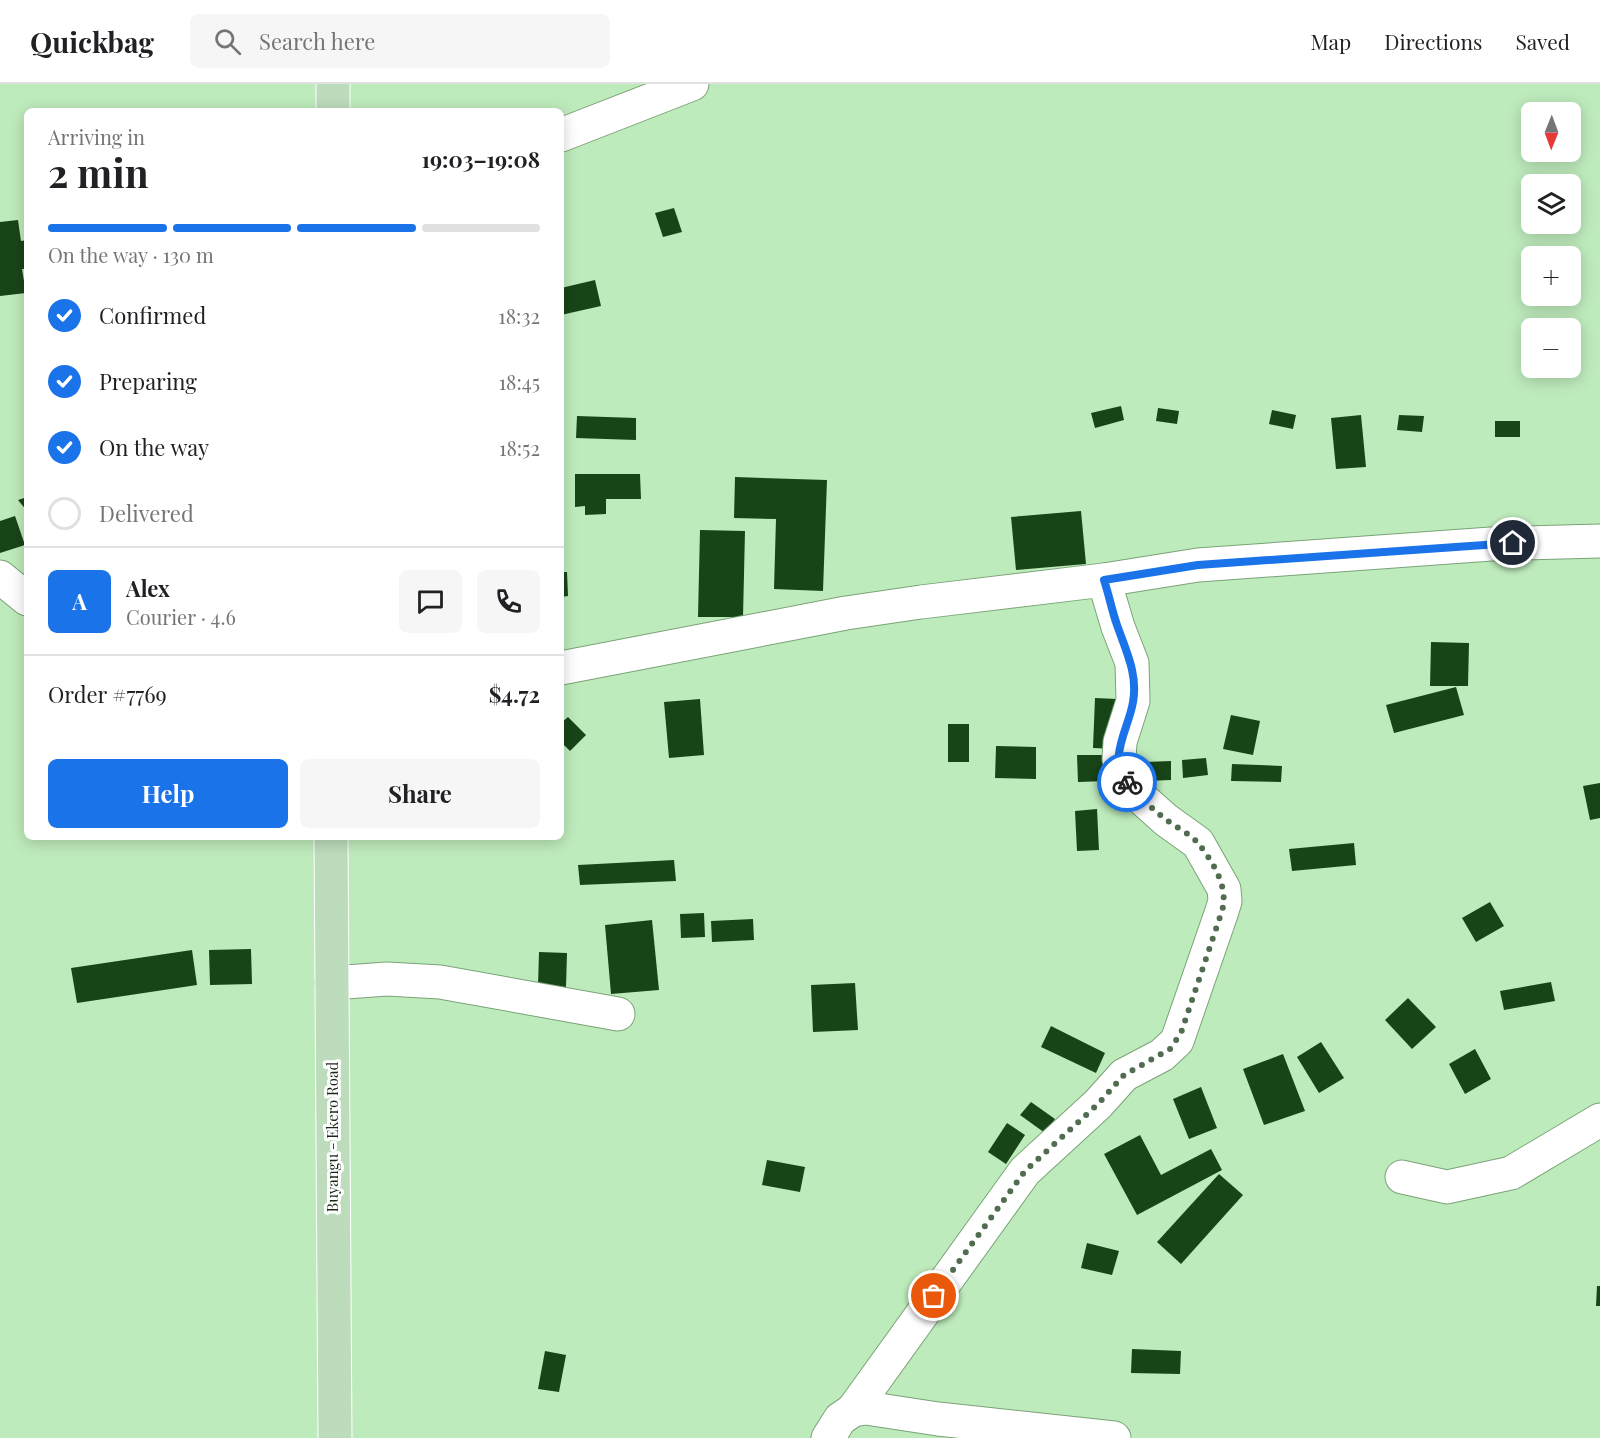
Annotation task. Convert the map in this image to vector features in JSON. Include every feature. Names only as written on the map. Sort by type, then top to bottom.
[{"type":"main road","points":[[333,84],[333,108]]},
{"type":"main road","name":"Buyangu - Ekero Road","points":[[331,840],[335,1438]]},
{"type":"street","points":[[564,134],[692,84]]},
{"type":"street","points":[[564,667],[846,613],[1104,580],[1198,565],[1491,544],[1600,541]]},
{"type":"street","points":[[0,578],[24,597]]},
{"type":"street","points":[[828,1438],[840,1419],[853,1410],[1025,1171],[1098,1104],[1124,1075],[1162,1055],[1177,1041],[1222,911],[1225,901],[1224,889],[1198,843],[1145,801],[1123,777],[1119,751],[1134,701],[1132,663],[1104,580]]},
{"type":"street","points":[[332,983],[387,979],[440,982],[618,1014]]},
{"type":"street","points":[[1402,1177],[1447,1187],[1511,1173],[1600,1120]]},
{"type":"street","points":[[853,1410],[877,1408],[938,1419],[1114,1438]]},
{"type":"building","points":[[674,208],[682,232],[663,237],[655,213]]},
{"type":"building","points":[[18,220],[21,241],[24,240],[24,269],[22,269],[24,293],[0,296],[0,222]]},
{"type":"building","points":[[595,280],[601,306],[564,314],[564,287]]},
{"type":"building","points":[[1121,406],[1124,420],[1095,428],[1091,413]]},
{"type":"building","points":[[1158,408],[1179,411],[1177,424],[1156,421]]},
{"type":"building","points":[[1272,410],[1296,415],[1293,429],[1269,424]]},
{"type":"building","points":[[1361,415],[1366,467],[1336,469],[1331,418]]},
{"type":"building","points":[[1399,415],[1424,416],[1422,432],[1397,430]]},
{"type":"building","points":[[577,416],[636,418],[636,440],[576,438]]},
{"type":"building","points":[[1495,421],[1520,421],[1520,437],[1495,437]]},
{"type":"building","points":[[575,474],[640,474],[641,499],[606,499],[606,514],[585,515],[585,506],[575,507]]},
{"type":"building","points":[[735,477],[827,480],[823,591],[774,589],[776,519],[734,518]]},
{"type":"building","points":[[24,498],[24,507],[18,500]]},
{"type":"building","points":[[1081,511],[1086,564],[1016,570],[1011,517]]},
{"type":"building","points":[[15,516],[24,545],[0,553],[0,521]]},
{"type":"building","points":[[700,530],[745,531],[743,617],[698,617]]},
{"type":"building","points":[[564,572],[567,572],[568,596],[564,597]]},
{"type":"building","points":[[1431,642],[1469,643],[1468,686],[1430,686]]},
{"type":"building","points":[[1456,687],[1464,715],[1394,733],[1386,705]]},
{"type":"building","points":[[1095,698],[1117,699],[1116,749],[1093,748]]},
{"type":"building","points":[[700,699],[704,755],[669,758],[664,702]]},
{"type":"building","points":[[1231,715],[1260,721],[1253,755],[1223,749]]},
{"type":"building","points":[[568,717],[586,735],[570,751],[564,745],[564,720]]},
{"type":"building","points":[[948,724],[969,724],[969,762],[948,762]]},
{"type":"building","points":[[996,746],[1036,747],[1036,779],[995,778]]},
{"type":"building","points":[[1077,755],[1108,755],[1108,781],[1078,782]]},
{"type":"building","points":[[1206,758],[1208,775],[1183,778],[1182,760]]},
{"type":"building","points":[[1171,761],[1171,780],[1145,781],[1144,762]]},
{"type":"building","points":[[1232,764],[1282,766],[1281,782],[1231,781]]},
{"type":"building","points":[[1600,783],[1600,818],[1590,820],[1583,786]]},
{"type":"building","points":[[1097,809],[1099,850],[1077,851],[1075,811]]},
{"type":"building","points":[[1354,843],[1356,865],[1292,871],[1289,849]]},
{"type":"building","points":[[674,860],[676,881],[580,885],[578,865]]},
{"type":"building","points":[[1490,902],[1504,926],[1476,942],[1462,918]]},
{"type":"building","points":[[704,913],[705,937],[681,938],[680,914]]},
{"type":"building","points":[[753,919],[754,940],[712,942],[711,921]]},
{"type":"building","points":[[652,920],[659,990],[611,994],[605,925]]},
{"type":"building","points":[[251,949],[252,984],[210,985],[209,950]]},
{"type":"building","points":[[192,950],[197,985],[77,1003],[71,968]]},
{"type":"building","points":[[539,952],[567,953],[566,987],[538,986]]},
{"type":"building","points":[[1551,982],[1555,1001],[1504,1010],[1500,991]]},
{"type":"building","points":[[855,983],[858,1030],[813,1032],[811,985]]},
{"type":"building","points":[[1408,998],[1436,1027],[1412,1049],[1385,1020]]},
{"type":"building","points":[[1051,1026],[1105,1053],[1096,1073],[1041,1047]]},
{"type":"building","points":[[1321,1042],[1344,1078],[1319,1093],[1297,1057]]},
{"type":"building","points":[[1475,1049],[1491,1079],[1465,1094],[1449,1064]]},
{"type":"building","points":[[1283,1054],[1305,1111],[1264,1125],[1243,1069]]},
{"type":"building","points":[[1201,1087],[1217,1128],[1189,1139],[1173,1099]]},
{"type":"building","points":[[1031,1102],[1055,1119],[1045,1133],[1020,1115]]},
{"type":"building","points":[[1007,1123],[1025,1135],[1006,1164],[988,1152]]},
{"type":"building","points":[[1140,1135],[1161,1175],[1211,1149],[1222,1170],[1137,1215],[1104,1154]]},
{"type":"building","points":[[767,1160],[805,1167],[800,1192],[762,1185]]},
{"type":"building","points":[[1219,1174],[1243,1195],[1181,1264],[1157,1242]]},
{"type":"building","points":[[1087,1243],[1119,1251],[1112,1275],[1081,1268]]},
{"type":"building","points":[[1597,1286],[1600,1286],[1600,1306],[1596,1306]]},
{"type":"building","points":[[1132,1349],[1181,1351],[1180,1374],[1131,1373]]},
{"type":"building","points":[[545,1351],[566,1355],[559,1392],[538,1389]]},
{"type":"way so far","points":[[934,1296],[1025,1171],[1098,1104],[1124,1075],[1162,1055],[1177,1041],[1181,1033],[1225,901],[1224,889],[1221,880],[1198,843],[1186,832],[1166,820],[1127,782]]},
{"type":"route","points":[[1127,782],[1123,777],[1119,759],[1120,742],[1134,701],[1132,663],[1104,580],[1198,565],[1513,543]]}]
